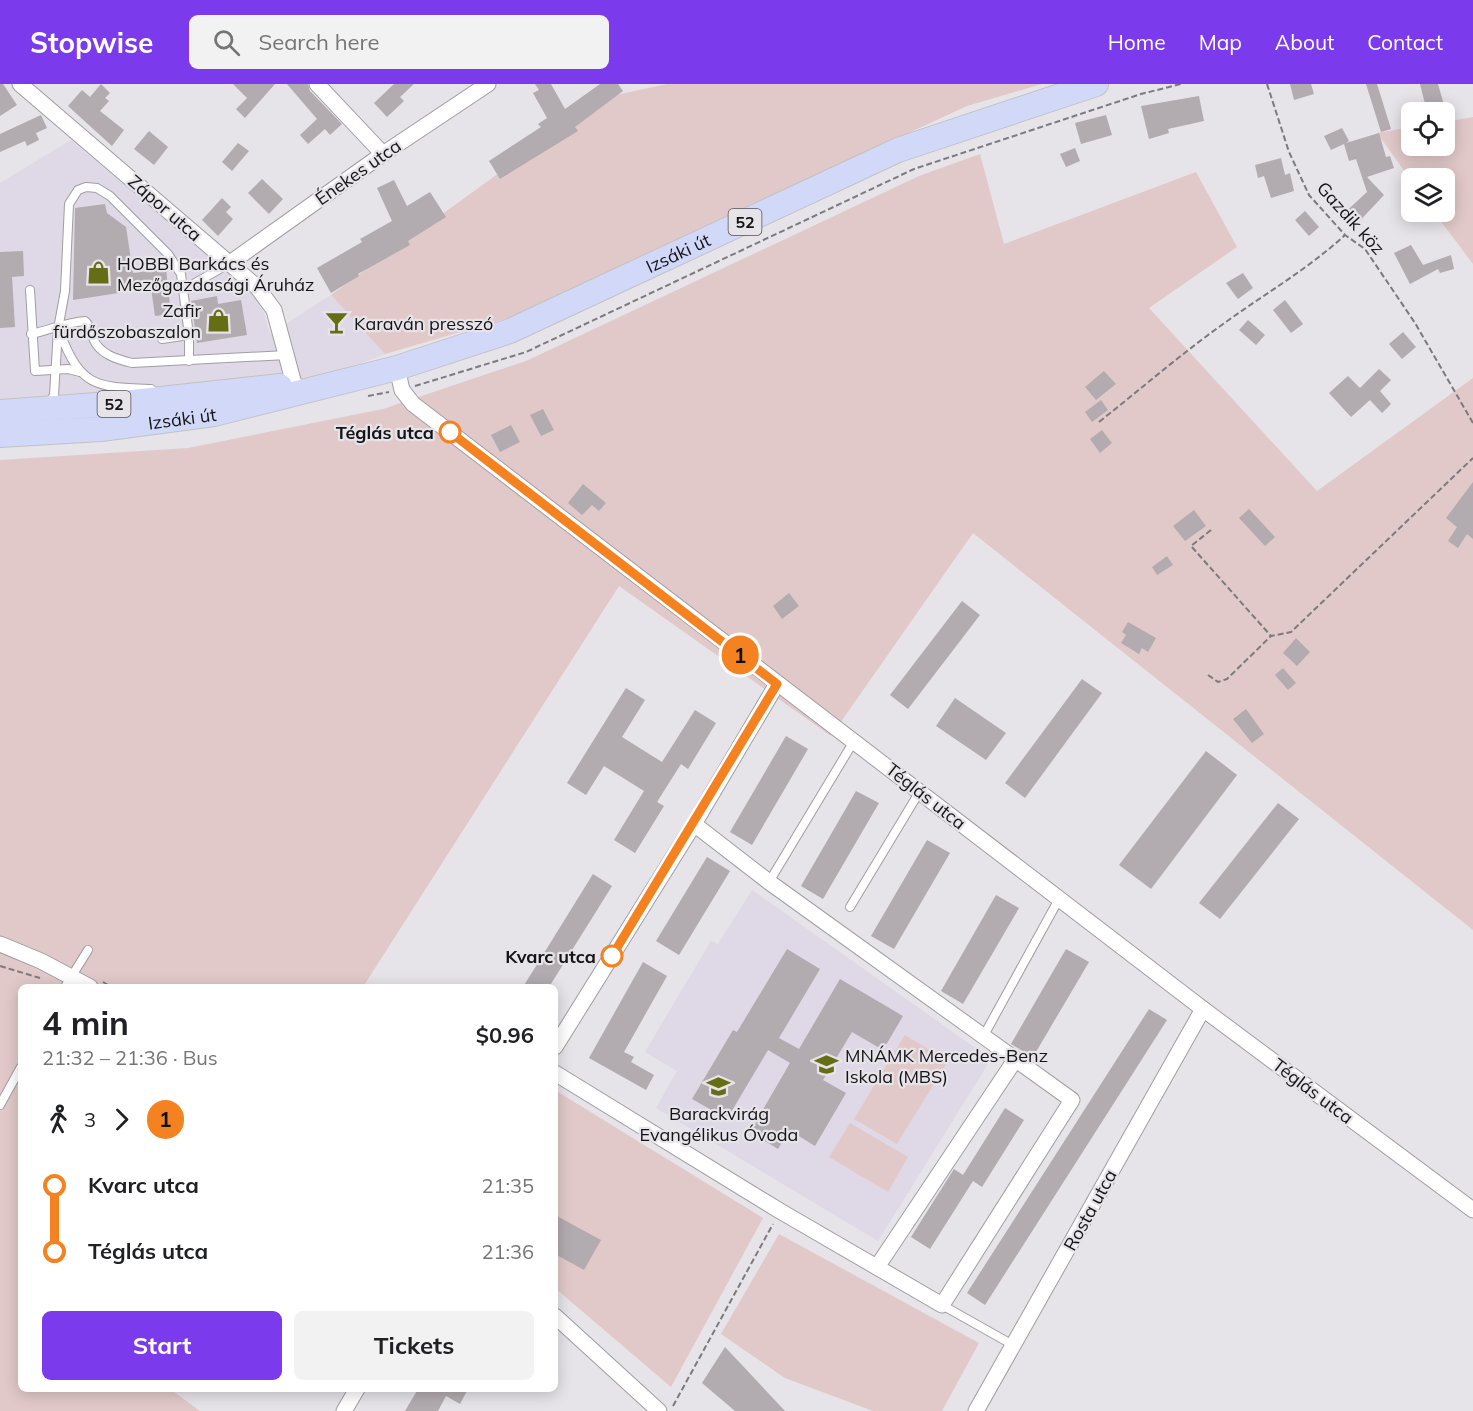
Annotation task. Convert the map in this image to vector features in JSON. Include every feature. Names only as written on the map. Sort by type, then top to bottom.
[{"type":"main road","name":"Izsáki út","points":[[0,412],[227,393],[294,384],[324,385],[399,379],[510,331],[898,150],[1096,84]]},
{"type":"main road","name":"Izsáki út","points":[[0,435],[101,429],[214,414],[253,406],[324,385]]},
{"type":"street","name":"Zápor utca","points":[[20,84],[230,263],[268,299],[294,384]]},
{"type":"street","points":[[317,84],[383,154]]},
{"type":"street","name":"Énekes utca","points":[[230,263],[383,154],[488,84]]},
{"type":"street","name":"Téglás utca","points":[[399,379],[413,405],[1203,1009],[1473,1210]]},
{"type":"street","points":[[558,1042],[694,824],[777,684]]},
{"type":"street","points":[[558,1075],[780,1211],[942,1305],[1072,1100],[769,882],[694,824]]},
{"type":"street","points":[[0,944],[68,982]]},
{"type":"street","name":"Rosta utca","points":[[976,1411],[1203,1009]]},
{"type":"street","points":[[877,1266],[1016,1060]]},
{"type":"street","points":[[558,1319],[659,1411]]},
{"type":"street","points":[[344,1411],[355,1392]]},
{"type":"lane","points":[[45,410],[54,395],[57,370],[58,329],[65,291],[69,204],[78,190],[86,187],[97,188],[110,196],[168,254],[181,274],[189,334],[189,361]]},
{"type":"lane","points":[[183,290],[230,263]]},
{"type":"lane","points":[[30,290],[34,371],[80,372]]},
{"type":"lane","points":[[31,334],[58,329],[70,322],[85,321],[90,326],[98,346],[113,359],[132,363],[287,355]]},
{"type":"lane","points":[[58,329],[72,363],[80,372],[108,387],[227,393]]},
{"type":"lane","points":[[162,339],[189,334]]},
{"type":"lane","points":[[769,882],[854,741]]},
{"type":"lane","points":[[850,907],[920,791]]},
{"type":"lane","points":[[983,1037],[1059,899]]},
{"type":"lane","points":[[68,982],[88,950]]},
{"type":"lane","points":[[0,1105],[18,1072]]},
{"type":"lane","points":[[942,1305],[1013,1346]]},
{"type":"path","points":[[399,379],[526,352],[914,169],[1141,94],[1181,84]]},
{"type":"path","name":"Gazdik köz","points":[[1267,84],[1289,152],[1309,195],[1345,235],[1365,249],[1403,304],[1473,423]]},
{"type":"path","points":[[1100,422],[1226,322],[1316,260],[1345,235]]},
{"type":"path","points":[[1208,675],[1218,682],[1227,679],[1271,636],[1291,632],[1473,458]]},
{"type":"path","points":[[1211,530],[1191,546],[1271,636]]},
{"type":"path","points":[[0,966],[42,979]]},
{"type":"path","points":[[670,1411],[780,1211]]},
{"type":"shaded area","points":[[667,84],[1042,84],[967,106],[508,318],[385,354],[331,295],[602,98]]},
{"type":"shaded area","points":[[1473,117],[1473,264],[1442,222],[1455,222],[1455,168],[1402,168],[1377,133],[1401,129],[1401,156],[1455,156],[1455,120]]},
{"type":"shaded area","points":[[71,140],[252,293],[264,313],[270,334],[331,295],[385,354],[326,377],[0,403],[0,183]]},
{"type":"shaded area","points":[[980,154],[1004,244],[1196,172],[1237,247],[1149,308],[1317,491],[1473,378],[1473,930],[973,533],[831,736],[619,586],[365,984],[18,984],[18,1392],[174,1392],[200,1411],[0,1411],[0,460],[188,448],[383,409],[526,361],[919,176]]},
{"type":"shaded area","name":"MNÁMK Mercedes-Benz Iskola (MBS)","points":[[752,890],[991,1059],[878,1241],[656,1108],[677,1071],[645,1052],[711,941],[718,944]]},
{"type":"shaded area","points":[[905,1035],[948,1061],[897,1144],[854,1119]]},
{"type":"shaded area","points":[[558,1092],[763,1218],[671,1387],[558,1291]]},
{"type":"shaded area","points":[[850,1123],[908,1157],[888,1192],[829,1157]]},
{"type":"shaded area","points":[[779,1234],[979,1343],[942,1411],[873,1411],[785,1378],[721,1334]]},
{"type":"building","points":[[0,84],[3,84],[17,105],[0,116]]},
{"type":"building","points":[[101,84],[110,93],[105,98],[109,101],[100,111],[124,130],[112,146],[68,106],[82,90],[90,97]]},
{"type":"building","points":[[233,84],[275,84],[245,118],[236,109],[247,98]]},
{"type":"building","points":[[287,84],[308,84],[310,91],[342,124],[330,135],[325,129],[308,144],[300,135],[317,119]]},
{"type":"building","points":[[394,84],[414,84],[400,97],[404,101],[387,117],[374,103]]},
{"type":"building","points":[[535,84],[551,84],[565,109],[600,84],[618,84],[623,91],[575,127],[578,131],[500,179],[489,161],[541,127],[538,124],[547,118],[533,93],[539,90]]},
{"type":"building","points":[[1290,84],[1311,84],[1314,94],[1294,100]]},
{"type":"building","points":[[1366,84],[1377,84],[1391,129],[1381,132]]},
{"type":"building","points":[[1420,84],[1438,84],[1443,102],[1424,102]]},
{"type":"building","points":[[1199,96],[1204,121],[1168,129],[1169,133],[1149,139],[1141,106]]},
{"type":"building","points":[[41,115],[47,128],[36,133],[39,140],[27,146],[25,141],[0,152],[0,134]]},
{"type":"building","points":[[1106,115],[1112,135],[1081,144],[1075,123]]},
{"type":"building","points":[[1342,128],[1349,141],[1346,143],[1379,133],[1386,157],[1390,156],[1394,168],[1367,177],[1384,195],[1353,228],[1341,216],[1367,192],[1356,159],[1349,161],[1344,144],[1331,150],[1324,136]]},
{"type":"building","points":[[149,131],[168,147],[154,165],[134,149]]},
{"type":"building","points":[[238,143],[249,151],[232,171],[222,162]]},
{"type":"building","points":[[1075,148],[1080,161],[1066,167],[1060,154]]},
{"type":"building","points":[[1281,158],[1285,175],[1290,173],[1294,191],[1271,198],[1264,176],[1258,178],[1255,165]]},
{"type":"building","points":[[262,179],[283,199],[269,214],[248,193]]},
{"type":"building","points":[[394,180],[407,206],[430,192],[446,217],[408,241],[410,245],[358,274],[359,276],[331,293],[317,268],[362,242],[360,239],[392,221],[377,188]]},
{"type":"building","points":[[222,198],[231,207],[226,212],[233,219],[218,236],[202,220]]},
{"type":"building","points":[[105,204],[107,213],[126,227],[133,273],[166,269],[171,314],[155,316],[151,288],[73,300],[75,208]]},
{"type":"building","points":[[1305,211],[1319,227],[1309,236],[1295,220]]},
{"type":"building","points":[[1411,245],[1423,265],[1451,255],[1454,269],[1440,273],[1438,269],[1410,284],[1394,253]]},
{"type":"building","points":[[23,251],[24,276],[12,277],[15,327],[0,328],[0,252]]},
{"type":"building","points":[[1243,273],[1253,288],[1238,299],[1226,283]]},
{"type":"building","name":"Zafir fürdőszobaszalon","points":[[217,296],[218,304],[241,300],[247,335],[197,343],[191,301]]},
{"type":"building","points":[[1285,300],[1303,324],[1291,333],[1273,310]]},
{"type":"building","points":[[1248,320],[1265,335],[1256,345],[1239,330]]},
{"type":"building","points":[[1403,332],[1416,347],[1402,359],[1389,344]]},
{"type":"building","points":[[1379,369],[1391,380],[1380,391],[1391,404],[1382,413],[1370,400],[1351,417],[1329,393],[1348,376],[1360,388]]},
{"type":"building","points":[[1104,371],[1116,384],[1096,400],[1085,387]]},
{"type":"building","points":[[1101,400],[1108,410],[1092,422],[1085,412]]},
{"type":"building","points":[[543,409],[554,430],[541,436],[530,415]]},
{"type":"building","points":[[511,425],[520,442],[500,452],[491,435]]},
{"type":"building","points":[[1102,430],[1112,443],[1100,453],[1090,439]]},
{"type":"building","points":[[1473,482],[1473,539],[1467,534],[1458,548],[1448,541],[1457,527],[1446,518]]},
{"type":"building","points":[[583,484],[606,503],[599,511],[592,505],[582,515],[568,503]]},
{"type":"building","points":[[1249,509],[1275,537],[1265,546],[1239,518]]},
{"type":"building","points":[[1194,510],[1206,526],[1185,541],[1173,526]]},
{"type":"building","points":[[1167,556],[1173,565],[1157,575],[1152,567]]},
{"type":"building","points":[[789,593],[799,606],[782,619],[773,606]]},
{"type":"building","points":[[962,601],[980,615],[908,709],[890,695]]},
{"type":"building","points":[[1128,622],[1156,638],[1148,652],[1142,648],[1139,654],[1121,643],[1126,635],[1122,632]]},
{"type":"building","points":[[1296,638],[1310,652],[1297,666],[1283,653]]},
{"type":"building","points":[[1283,668],[1296,683],[1288,690],[1275,675]]},
{"type":"building","points":[[1082,679],[1102,693],[1025,798],[1005,783]]},
{"type":"building","points":[[626,688],[645,700],[622,737],[662,762],[695,710],[716,723],[688,769],[681,764],[657,802],[664,806],[635,853],[614,840],[644,791],[604,766],[586,795],[567,783]]},
{"type":"building","points":[[955,698],[1006,733],[986,760],[936,726]]},
{"type":"building","points":[[1246,709],[1264,734],[1252,743],[1233,719]]},
{"type":"building","points":[[786,736],[808,749],[752,845],[730,832]]},
{"type":"building","points":[[1206,751],[1237,775],[1151,889],[1119,865]]},
{"type":"building","points":[[856,791],[879,803],[823,899],[801,886]]},
{"type":"building","points":[[1278,803],[1299,819],[1220,919],[1199,903]]},
{"type":"building","points":[[927,840],[950,853],[894,949],[871,936]]},
{"type":"building","points":[[707,857],[730,871],[679,955],[656,941]]},
{"type":"building","points":[[593,874],[612,886],[551,984],[525,984]]},
{"type":"building","points":[[996,895],[1019,908],[963,1004],[941,991]]},
{"type":"building","points":[[787,949],[820,969],[779,1038],[799,1049],[840,979],[903,1016],[883,1050],[852,1032],[823,1080],[846,1093],[815,1146],[789,1130],[778,1149],[750,1132],[790,1063],[768,1050],[727,1119],[692,1099],[733,1030],[737,1032]]},
{"type":"building","points":[[1066,949],[1089,962],[1033,1057],[1011,1044]]},
{"type":"building","points":[[643,962],[667,976],[624,1052],[634,1057],[631,1062],[654,1075],[646,1090],[589,1058]]},
{"type":"building","points":[[1149,1009],[1167,1020],[985,1305],[967,1293]]},
{"type":"building","points":[[1005,1108],[1024,1120],[982,1187],[973,1181],[930,1249],[911,1237],[954,1169],[963,1175]]},
{"type":"building","points":[[558,1217],[601,1240],[584,1270],[558,1256]]},
{"type":"building","points":[[725,1347],[785,1411],[735,1411],[702,1383]]},
{"type":"building","points":[[416,1392],[466,1392],[460,1404],[446,1396],[438,1411],[405,1411]]},
{"type":"bus line","name":"1","points":[[450,432],[777,684],[612,956]]},
{"type":"place","name":"HOBBI Barkács és Mezőgazdasági Áruház","points":[[99,273]]},
{"type":"place","name":"Zafir fürdőszobaszalon","points":[[219,320]]},
{"type":"place","name":"Karaván presszó","points":[[336,323]]},
{"type":"place","name":"Téglás utca","points":[[450,432]]},
{"type":"place","name":"Kvarc utca","points":[[612,956]]},
{"type":"place","name":"MNÁMK Mercedes-Benz Iskola (MBS)","points":[[827,1065]]},
{"type":"place","name":"Barackvirág Evangélikus Óvoda","points":[[719,1087]]}]
